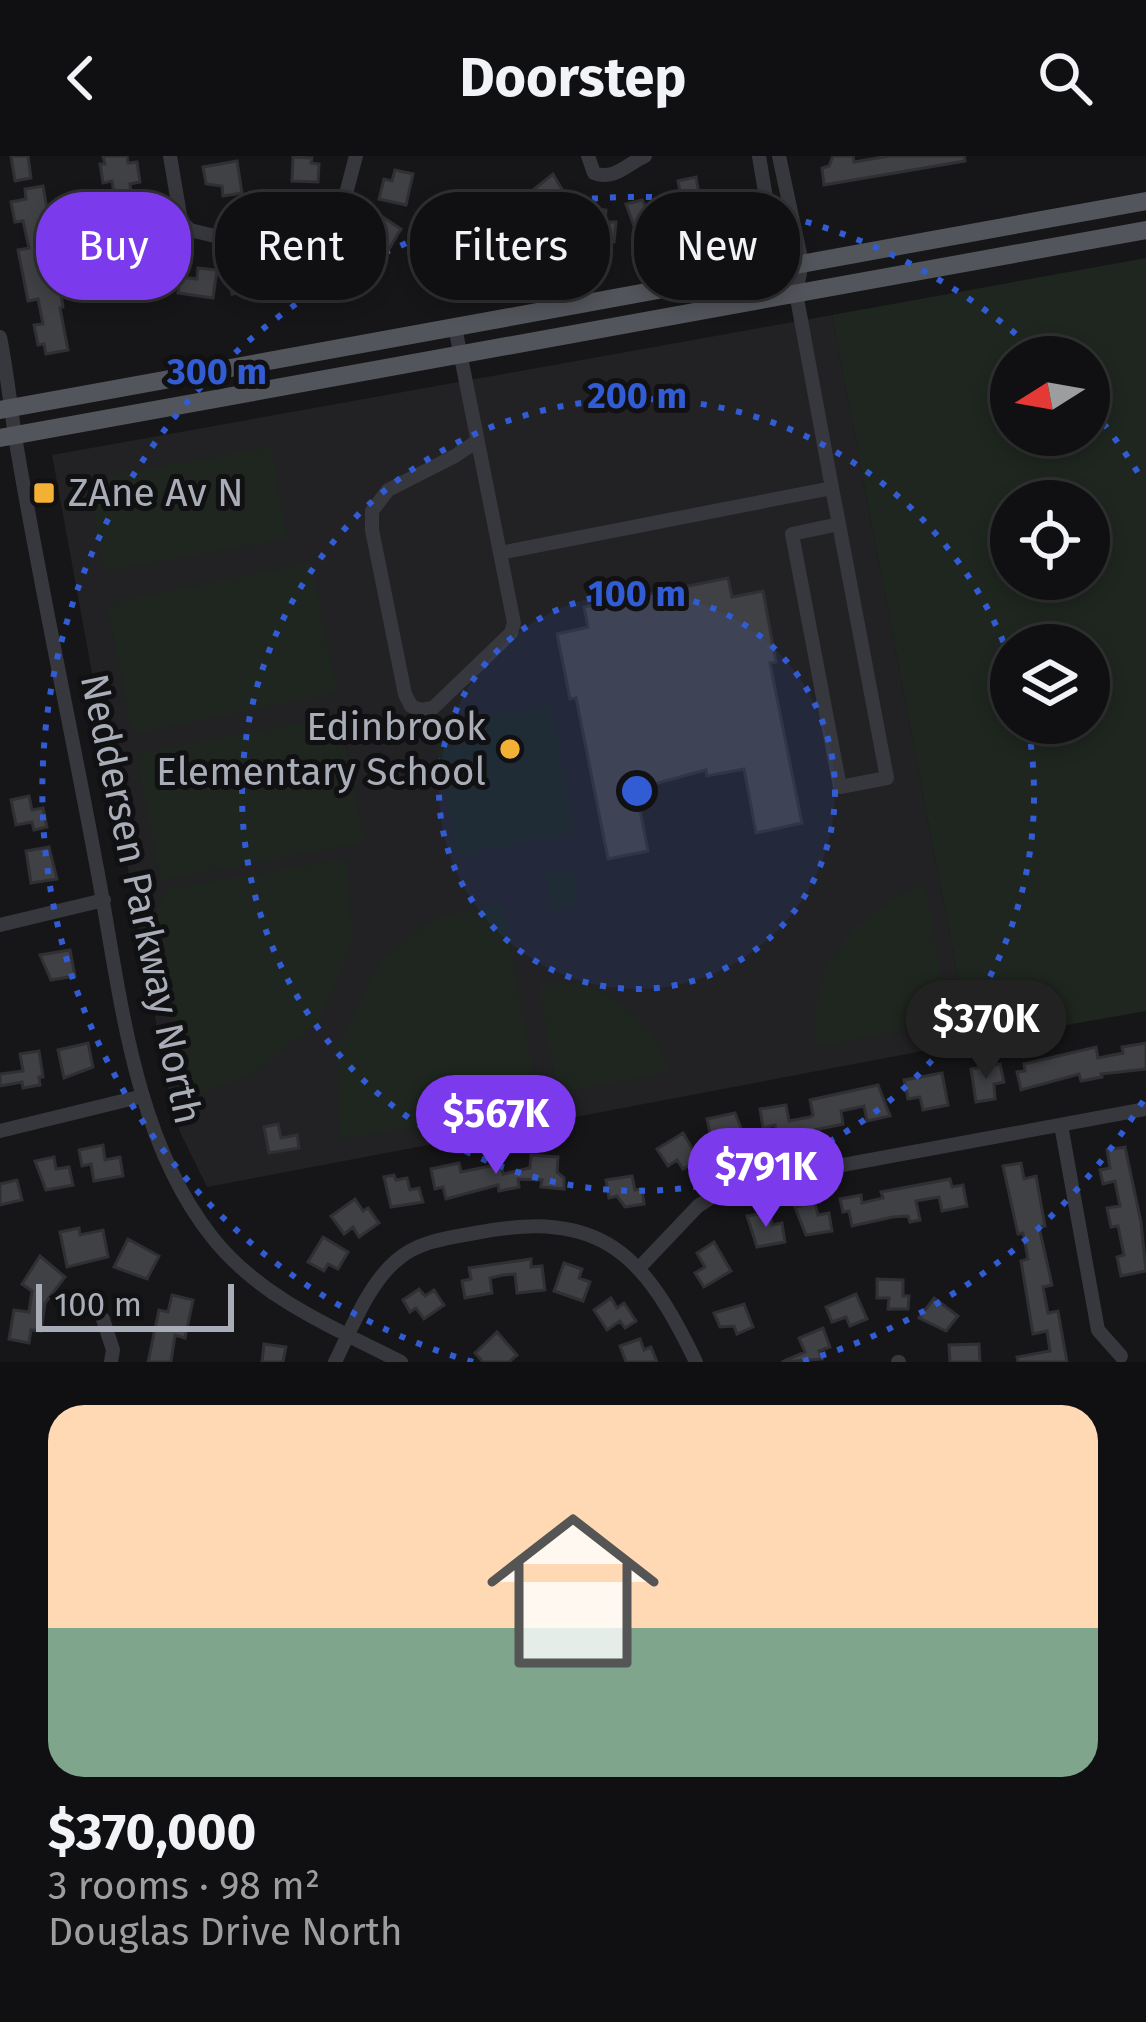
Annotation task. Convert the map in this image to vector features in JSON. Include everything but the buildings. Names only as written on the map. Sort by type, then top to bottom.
[{"type":"main road","points":[[802,262],[1146,201]]},
{"type":"main road","points":[[800,292],[1146,230]]},
{"type":"main road","points":[[6,409],[634,294]]},
{"type":"main road","points":[[8,436],[758,300]]},
{"type":"street","points":[[170,156],[181,221],[190,230],[215,236],[329,215],[344,201],[356,156]]},
{"type":"street","points":[[588,156],[594,173],[602,177],[645,156]]},
{"type":"street","points":[[759,156],[763,192]]},
{"type":"street","points":[[779,156],[802,262],[800,272]]},
{"type":"street","points":[[797,300],[887,778],[840,787],[792,534],[839,524]]},
{"type":"street","points":[[454,327],[514,623],[512,632],[433,708],[422,710],[411,706],[405,694],[372,511],[388,490],[477,441]]},
{"type":"street","name":"Neddersen Parkway North","points":[[0,337],[8,436],[142,1096],[166,1162],[215,1241],[262,1286],[401,1362]]},
{"type":"street","points":[[500,553],[832,488]]},
{"type":"street","points":[[0,925],[104,900]]},
{"type":"street","points":[[0,1131],[142,1096]]},
{"type":"street","points":[[640,1267],[698,1206],[729,1186],[1146,1109]]},
{"type":"street","points":[[1060,1125],[1098,1330],[1121,1356]]},
{"type":"street","points":[[335,1362],[385,1271],[418,1246],[504,1227],[546,1225],[593,1237],[640,1267],[664,1298],[696,1362]]},
{"type":"street","points":[[104,1319],[113,1351],[110,1362]]},
{"type":"shaded area","points":[[1146,258],[1146,1011],[970,1042],[832,315]]},
{"type":"shaded area","name":"Edinbrook Elementary School","points":[[832,315],[970,1042],[207,1187],[171,1103],[52,455]]},
{"type":"shaded area","points":[[271,447],[287,539],[104,571],[88,479]]},
{"type":"shaded area","points":[[311,562],[337,693],[132,734],[107,603]]},
{"type":"shaded area","points":[[550,705],[575,832],[457,855],[433,728]]},
{"type":"shaded area","points":[[340,715],[364,842],[161,881],[136,754]]},
{"type":"shaded area","points":[[346,858],[353,941],[320,1019],[259,1072],[189,1098],[151,920],[169,889]]},
{"type":"shaded area","points":[[571,869],[577,906],[551,911],[545,874]]},
{"type":"shaded area","points":[[925,882],[946,1006],[935,1025],[816,1047],[819,989],[835,953],[875,912]]},
{"type":"shaded area","points":[[501,901],[536,1085],[520,1108],[339,1140],[338,1047],[379,962],[429,921]]},
{"type":"shaded area","points":[[582,983],[637,1017],[671,1072],[564,1092],[556,1085],[539,985]]},
{"type":"place","name":"ZAne Av N","points":[[44,493]]},
{"type":"place","name":"Edinbrook Elementary School","points":[[510,749]]}]
